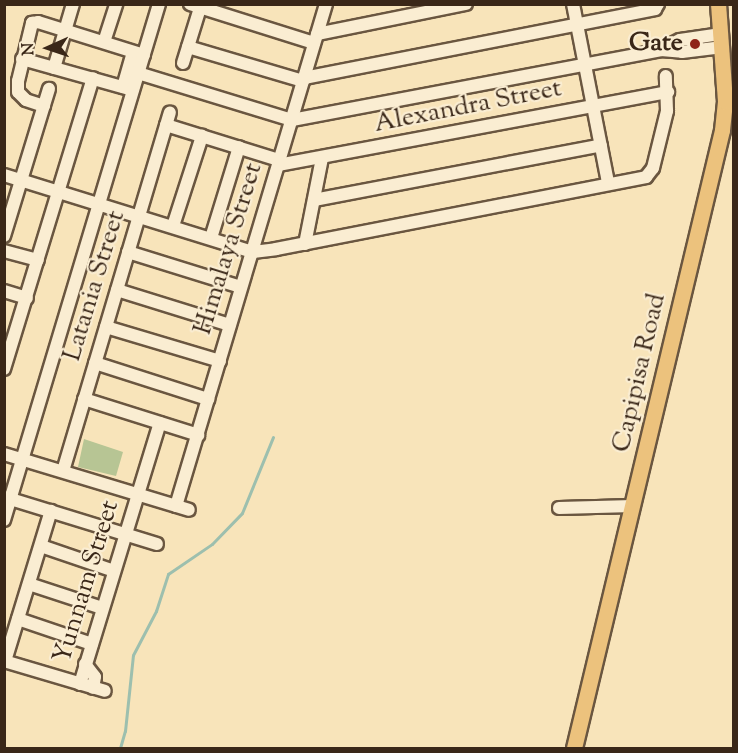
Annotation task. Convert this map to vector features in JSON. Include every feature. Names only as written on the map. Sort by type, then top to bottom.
[{"type":"main road","name":"Capipisa Road","points":[[574,748],[722,130],[725,101],[718,4]]},
{"type":"street","points":[[54,68],[73,4]]},
{"type":"street","points":[[104,42],[116,4]]},
{"type":"street","points":[[4,520],[8,498],[23,459],[99,202],[138,54],[159,4]]},
{"type":"street","name":"Himalaya Street","points":[[176,506],[326,4]]},
{"type":"street","points":[[183,63],[195,6],[315,39],[435,8],[466,4]]},
{"type":"street","points":[[573,4],[608,183]]},
{"type":"street","points":[[188,47],[304,80],[655,9],[658,4]]},
{"type":"street","points":[[44,106],[26,100],[18,92],[29,26],[38,22],[138,54]]},
{"type":"street","points":[[138,73],[292,120],[585,63],[661,50],[682,52],[721,40]]},
{"type":"street","points":[[128,88],[138,73],[138,54]]},
{"type":"street","points":[[22,59],[128,88]]},
{"type":"street","points":[[4,175],[99,202],[253,252],[305,244],[646,177],[650,174],[667,111],[666,76]]},
{"type":"street","points":[[4,369],[10,333],[27,298],[93,78]]},
{"type":"street","points":[[4,236],[49,89]]},
{"type":"street","name":"Alexandra Street","points":[[168,119],[202,136],[239,147],[278,163],[322,158],[668,92]]},
{"type":"street","name":"Latania Street","points":[[63,471],[168,119]]},
{"type":"street","points":[[173,226],[202,136]]},
{"type":"street","points":[[314,200],[601,145]]},
{"type":"street","points":[[211,238],[239,147]]},
{"type":"street","points":[[305,244],[322,158]]},
{"type":"street","points":[[4,251],[38,260]]},
{"type":"street","points":[[128,252],[242,287]]},
{"type":"street","points":[[117,290],[230,325]]},
{"type":"street","points":[[4,291],[27,298]]},
{"type":"street","points":[[106,327],[220,361]]},
{"type":"street","points":[[95,363],[208,399]]},
{"type":"street","points":[[84,399],[198,435]]},
{"type":"street","name":"Yunnam Street","points":[[80,684],[160,423]]},
{"type":"street","points":[[4,454],[189,510]]},
{"type":"street","points":[[8,498],[157,544]]},
{"type":"street","points":[[559,508],[633,506]]},
{"type":"street","points":[[51,511],[5,661],[99,690],[95,677],[86,664]]},
{"type":"street","points":[[40,546],[114,571]]},
{"type":"street","points":[[29,584],[102,608]]},
{"type":"street","points":[[18,619],[92,644]]},
{"type":"green space","points":[[84,439],[123,452],[116,476],[78,467]]},
{"type":"waterway","points":[[120,748],[125,731],[133,655],[156,611],[168,574],[212,544],[242,513],[273,437]]},
{"type":"place","name":"Gate","points":[[695,44]]}]
